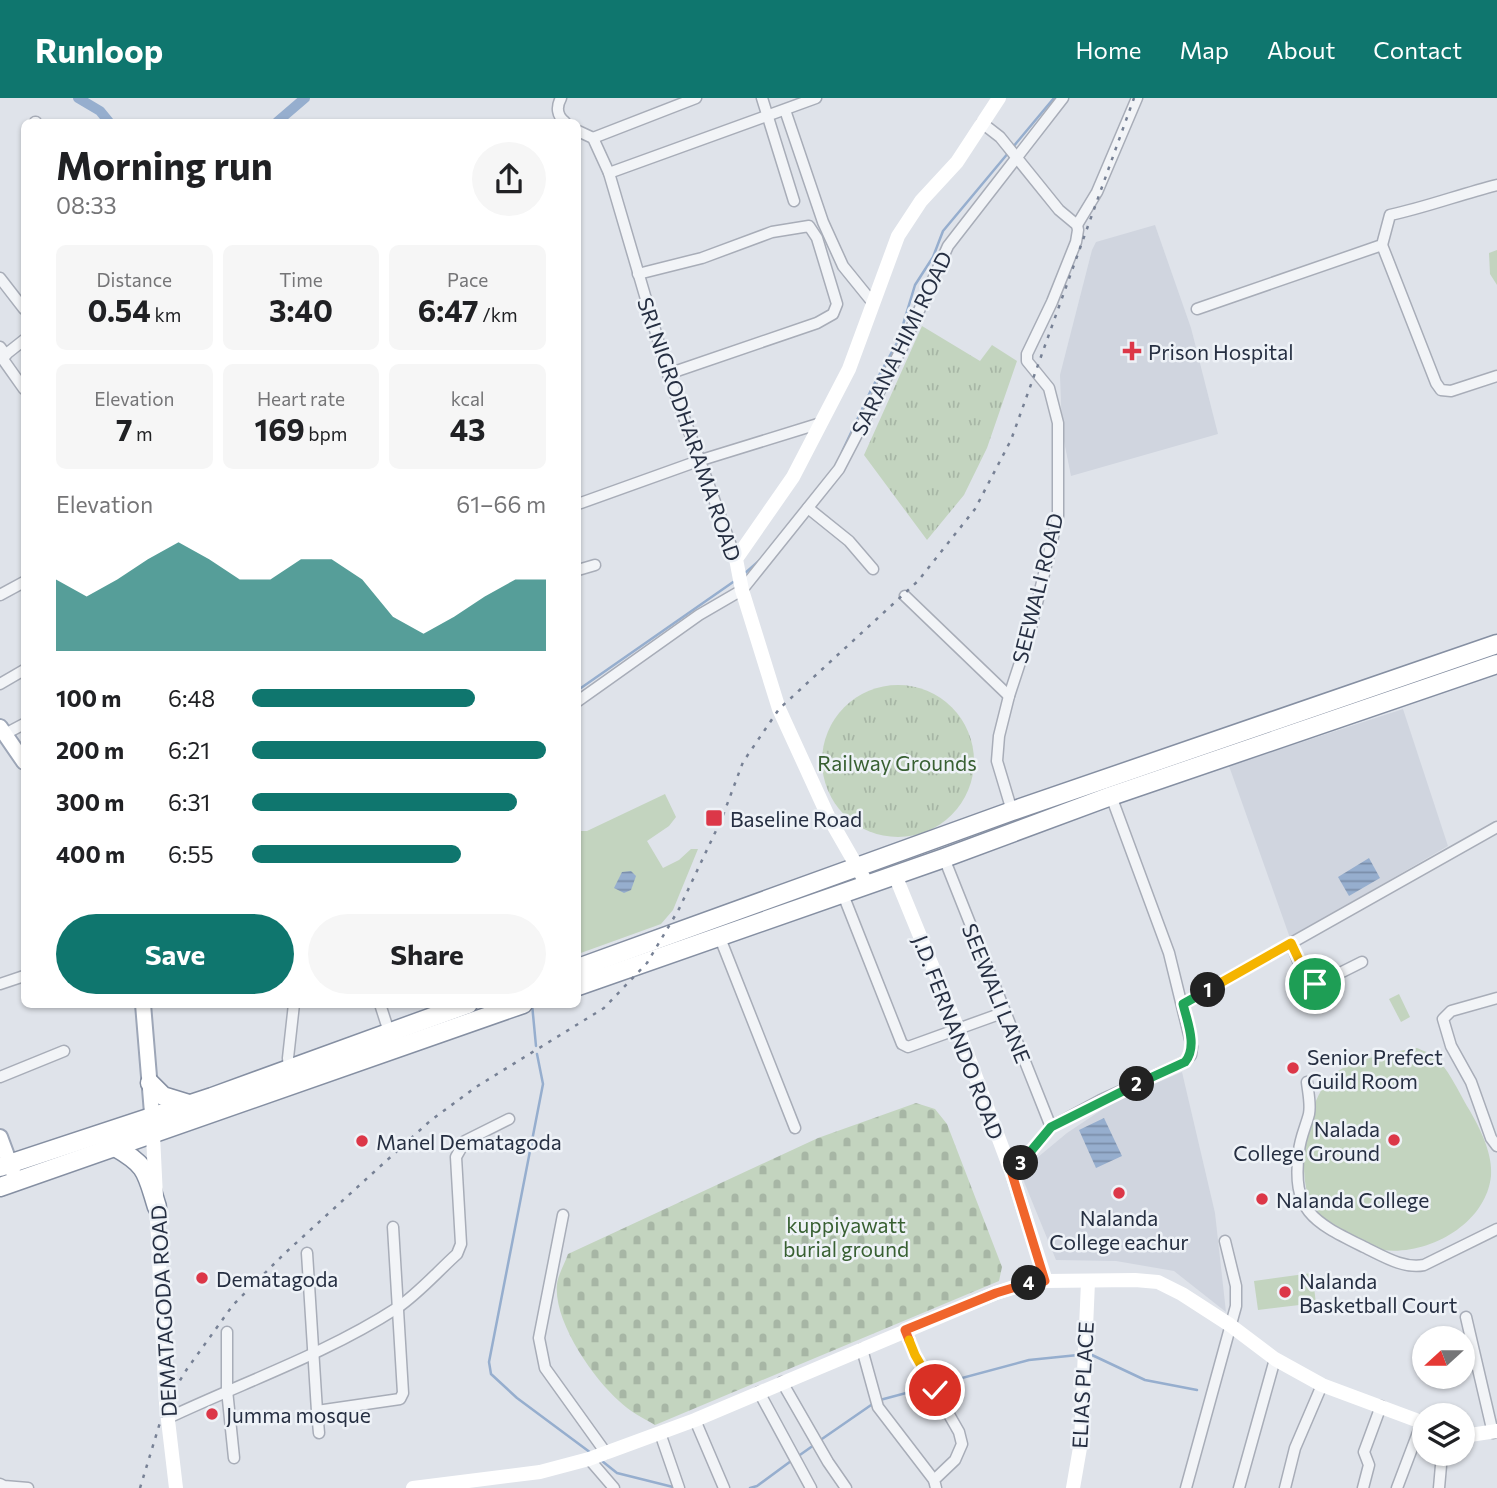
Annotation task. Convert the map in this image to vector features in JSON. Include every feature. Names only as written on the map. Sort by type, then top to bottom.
[{"type":"highway","points":[[581,967],[1012,811],[1492,645]]},
{"type":"highway","points":[[581,985],[720,938],[1111,796],[1496,666]]},
{"type":"highway","points":[[5,1165],[189,1104],[457,1008]]},
{"type":"highway","points":[[8,1184],[512,1008]]},
{"type":"highway","points":[[150,1083],[163,1096],[189,1104]]},
{"type":"highway","points":[[115,1147],[139,1160],[157,1207]]},
{"type":"main road","points":[[736,563],[793,477],[849,369],[898,236],[921,201],[957,162],[999,98]]},
{"type":"main road","name":"SRI NIGRODHARAMA ROAD","points":[[736,563],[779,709],[828,816],[867,884]]},
{"type":"main road","points":[[1492,645],[1496,666]]},
{"type":"main road","points":[[2,731],[21,758]]},
{"type":"main road","name":"J.D. FERNANDO ROAD","points":[[895,874],[958,1029],[1012,1174],[1045,1281]]},
{"type":"main road","name":"DEMATAGODA ROAD","points":[[143,1008],[152,1116],[168,1419],[176,1488]]},
{"type":"main road","points":[[0,1137],[8,1184]]},
{"type":"main road","points":[[421,1488],[540,1472],[596,1456],[695,1420],[996,1293],[1026,1283],[1045,1281],[1158,1282],[1230,1325],[1275,1359],[1322,1385],[1412,1418]]},
{"type":"main road","name":"ELIAS PLACE","points":[[1073,1488],[1081,1442],[1088,1282]]},
{"type":"main road","points":[[1475,1433],[1495,1432]]},
{"type":"street","points":[[561,98],[557,109],[561,119]]},
{"type":"street","points":[[581,132],[593,138],[696,98]]},
{"type":"street","points":[[762,98],[794,201]]},
{"type":"street","points":[[609,173],[816,98]]},
{"type":"street","name":"SARANA HIMI ROAD","points":[[742,587],[839,469],[904,344],[948,246],[1013,153],[1063,98]]},
{"type":"street","points":[[982,123],[1000,137],[1068,220],[1077,225],[1097,192],[1137,98]]},
{"type":"street","points":[[785,110],[823,222],[842,266],[873,303]]},
{"type":"street","name":"SRI NIGRODHARAMA ROAD","points":[[593,138],[609,173],[668,374],[736,563]]},
{"type":"street","points":[[1497,185],[1459,194],[1425,208],[1390,215],[1382,245],[1441,390],[1451,391],[1497,376]]},
{"type":"street","name":"SEEWALI ROAD","points":[[1012,811],[997,761],[999,736],[1030,632],[1058,516],[1058,423],[1049,388],[1027,362],[1027,354],[1076,242],[1077,225]]},
{"type":"street","points":[[638,274],[702,258],[772,232],[809,226],[817,238],[829,277],[837,304],[833,314],[817,323],[668,374]]},
{"type":"street","points":[[1197,309],[1382,245]]},
{"type":"street","points":[[0,278],[21,305]]},
{"type":"street","points":[[21,342],[2,355],[21,384]]},
{"type":"street","points":[[581,503],[698,461],[821,423]]},
{"type":"street","points":[[808,508],[849,541],[873,569]]},
{"type":"street","points":[[581,569],[595,565]]},
{"type":"street","points":[[0,595],[21,584]]},
{"type":"street","points":[[581,699],[742,587]]},
{"type":"street","points":[[905,596],[1009,696]]},
{"type":"street","points":[[0,684],[21,672]]},
{"type":"street","points":[[2,731],[21,725]]},
{"type":"street","points":[[1012,1174],[1051,1127],[1101,1100],[1185,1062],[1191,1055],[1192,1047],[1183,1004],[1169,953],[1111,796]]},
{"type":"street","points":[[1183,1004],[1497,827]]},
{"type":"street","name":"SEEWALI LANE","points":[[944,858],[1051,1127]]},
{"type":"street","points":[[842,892],[902,1044],[908,1047],[1005,1012]]},
{"type":"street","points":[[720,938],[795,1128]]},
{"type":"street","points":[[1291,943],[1308,979],[1315,984],[1362,962]]},
{"type":"street","points":[[0,984],[21,977]]},
{"type":"street","points":[[1497,998],[1446,1014],[1443,1019],[1451,1046],[1471,1082],[1491,1138],[1497,1146]]},
{"type":"street","points":[[289,1069],[294,1008]]},
{"type":"street","points":[[381,1008],[389,1032]]},
{"type":"street","points":[[0,1077],[64,1051]]},
{"type":"street","points":[[1307,1082],[1309,1114],[1298,1150],[1298,1178],[1300,1198],[1308,1213],[1320,1223],[1372,1251],[1414,1267],[1424,1265],[1497,1228]]},
{"type":"street","points":[[168,1419],[227,1390],[313,1354],[398,1307],[457,1254],[461,1244],[456,1157],[460,1149],[465,1141],[509,1119]]},
{"type":"street","points":[[563,1215],[539,1338],[545,1368],[614,1488]]},
{"type":"street","points":[[317,1411],[400,1399],[403,1393],[393,1227]]},
{"type":"street","points":[[1186,1488],[1236,1306],[1236,1286],[1225,1241]]},
{"type":"street","points":[[307,1253],[319,1433]]},
{"type":"street","points":[[1466,1317],[1495,1432]]},
{"type":"street","points":[[862,1349],[876,1402],[935,1484],[955,1460],[962,1444],[959,1432],[915,1355],[905,1330]]},
{"type":"street","points":[[227,1332],[227,1390],[234,1458]]},
{"type":"street","points":[[1238,1488],[1275,1359]]},
{"type":"street","points":[[782,1382],[846,1488]]},
{"type":"street","points":[[1285,1488],[1295,1448],[1322,1385]]},
{"type":"street","points":[[759,1392],[811,1488]]},
{"type":"street","points":[[1363,1488],[1369,1465],[1364,1452],[1381,1406]]},
{"type":"street","points":[[695,1420],[724,1488]]},
{"type":"street","points":[[660,1433],[678,1487]]},
{"type":"street","points":[[1397,1488],[1412,1450]]},
{"type":"street","points":[[1439,1488],[1441,1466]]},
{"type":"street","points":[[0,1484],[28,1488]]},
{"type":"shaded area","name":"Prison Hospital","points":[[1155,225],[1191,328],[1218,434],[1071,476],[1062,431],[1060,375],[1092,250],[1096,242]]},
{"type":"shaded area","points":[[1403,709],[1448,846],[1290,938],[1229,766]]},
{"type":"shaded area","name":"Nalanda College eachur","points":[[1182,1072],[1215,1213],[1226,1312],[1174,1271],[1116,1261],[1056,1260],[1020,1172],[1067,1133],[1115,1101]]},
{"type":"green space","points":[[1497,250],[1497,285],[1490,274],[1489,253]]},
{"type":"green space","points":[[922,326],[980,361],[992,345],[1017,361],[987,448],[964,495],[927,540],[864,455]]},
{"type":"green space","name":"Railway Grounds","points":[[898,685],[927,691],[952,707],[968,732],[974,761],[968,790],[952,815],[927,831],[898,837],[869,831],[844,815],[828,790],[822,761],[828,732],[844,707],[869,691]]},
{"type":"green space","points":[[665,794],[676,817],[669,826],[647,841],[663,868],[679,860],[691,849],[698,849],[673,910],[661,924],[581,953],[581,831],[587,831]]},
{"type":"green space","points":[[1399,994],[1410,1017],[1401,1022],[1389,999]]},
{"type":"green space","name":"Nalada College Ground","points":[[1417,1048],[1434,1056],[1454,1083],[1485,1143],[1491,1176],[1487,1193],[1478,1209],[1452,1233],[1418,1248],[1383,1250],[1353,1238],[1328,1224],[1316,1213],[1306,1188],[1306,1136],[1315,1102],[1332,1076],[1360,1061]]},
{"type":"green space","name":"kuppiyawatt burial ground","points":[[916,1103],[935,1109],[947,1124],[1002,1267],[999,1281],[655,1425],[627,1408],[609,1391],[587,1364],[561,1315],[557,1284],[568,1254],[818,1138]]},
{"type":"green space","name":"Nalanda Basketball Court","points":[[1312,1273],[1316,1303],[1258,1310],[1254,1281]]},
{"type":"water","points":[[1369,858],[1380,878],[1349,896],[1338,877]]},
{"type":"water","points":[[631,871],[636,876],[631,890],[624,893],[614,888],[622,872]]},
{"type":"water","points":[[1104,1118],[1122,1156],[1096,1168],[1079,1130]]},
{"type":"waterway","points":[[78,98],[100,111],[107,119]]},
{"type":"waterway","points":[[280,119],[305,98]]},
{"type":"waterway","points":[[1013,147],[1054,98]]},
{"type":"waterway","points":[[842,452],[898,341],[915,285],[933,257],[943,231],[1009,152]]},
{"type":"waterway","points":[[744,574],[760,560]]},
{"type":"waterway","points":[[581,688],[736,580]]},
{"type":"waterway","points":[[532,1008],[536,1046]]},
{"type":"waterway","points":[[537,1054],[543,1084],[489,1362],[491,1374],[517,1398],[591,1453]]},
{"type":"waterway","points":[[880,1400],[1029,1360],[1078,1355]]},
{"type":"waterway","points":[[1092,1355],[1145,1380],[1197,1390]]},
{"type":"waterway","points":[[819,1441],[874,1403]]},
{"type":"waterway","points":[[797,1457],[814,1445]]},
{"type":"waterway","points":[[602,1461],[617,1473],[677,1488]]},
{"type":"waterway","points":[[750,1488],[757,1486],[791,1461]]},
{"type":"railway","points":[[140,1488],[166,1403],[233,1305],[284,1254],[430,1121],[476,1087],[604,1008],[647,963],[679,909],[722,818],[743,762],[779,709],[918,581],[975,509],[1011,440],[1134,98]]},
{"type":"place","name":"Prison Hospital","points":[[1132,351]]},
{"type":"place","name":"Baseline Road","points":[[714,818]]},
{"type":"place","name":"Senior Prefect Guild Room","points":[[1293,1068]]},
{"type":"place","name":"Nalada College Ground","points":[[1394,1140]]},
{"type":"place","name":"Manel Dematagoda","points":[[362,1141]]},
{"type":"place","name":"Nalanda College eachur","points":[[1119,1193]]},
{"type":"place","name":"Nalanda College","points":[[1262,1199]]},
{"type":"place","name":"Dematagoda","points":[[202,1278]]},
{"type":"place","name":"Nalanda Basketball Court","points":[[1285,1292]]},
{"type":"place","name":"Jumma mosque","points":[[212,1414]]},
{"type":"route","points":[[935,1390],[915,1355],[905,1330],[996,1293],[1026,1283],[1045,1281],[1012,1174],[1051,1127],[1101,1100],[1185,1062],[1191,1055],[1192,1047],[1183,1004],[1291,943],[1308,979],[1315,984]]}]
